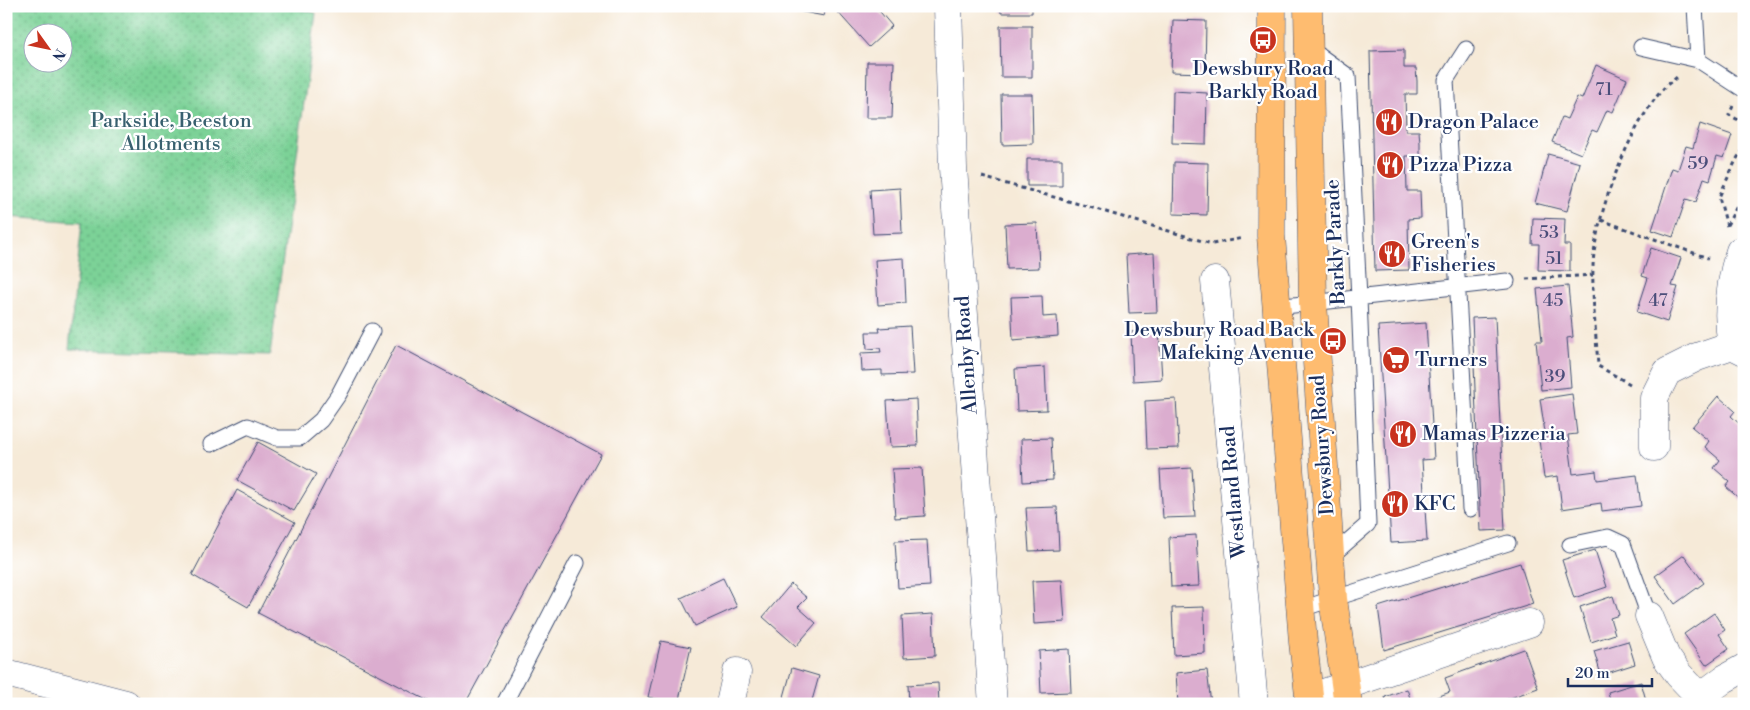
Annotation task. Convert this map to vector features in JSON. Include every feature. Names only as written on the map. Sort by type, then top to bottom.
[{"type":"main road","name":"Dewsbury Road","points":[[1272,6],[1271,236],[1310,701]]},
{"type":"main road","name":"Dewsbury Road","points":[[1308,6],[1312,303],[1333,598],[1346,695]]},
{"type":"street","name":"Allenby Road","points":[[948,6],[953,168],[994,704]]},
{"type":"street","points":[[1654,447],[1654,398],[1667,372],[1697,357],[1738,348],[1729,332],[1729,296],[1737,259]]},
{"type":"street","name":"Westland Road","points":[[1215,281],[1254,704]]},
{"type":"street","points":[[1649,616],[1666,657],[1696,700],[1724,679],[1744,668]]},
{"type":"street","points":[[1310,701],[1346,695],[1529,623]]},
{"type":"street","points":[[730,704],[737,672]]},
{"type":"street","points":[[6,673],[126,704]]},
{"type":"lane","points":[[1695,6],[1698,60]]},
{"type":"lane","points":[[1642,47],[1698,60],[1741,88]]},
{"type":"lane","name":"Barkly Parade","points":[[1309,48],[1348,76],[1359,298],[1368,524],[1331,556]]},
{"type":"lane","points":[[1466,49],[1446,80],[1470,509]]},
{"type":"lane","points":[[1276,307],[1507,281]]},
{"type":"lane","points":[[211,444],[248,426],[277,438],[300,438],[321,420],[339,394],[372,331]]},
{"type":"lane","points":[[1570,545],[1608,537],[1623,544],[1649,616]]},
{"type":"lane","points":[[1301,609],[1508,543]]},
{"type":"lane","points":[[504,704],[577,563]]},
{"type":"path","points":[[1654,398],[1598,366],[1593,266],[1601,220],[1615,173],[1638,125],[1663,89],[1698,60]]},
{"type":"path","points":[[1727,226],[1719,197],[1736,160],[1744,148]]},
{"type":"path","points":[[953,168],[1212,244],[1249,237]]},
{"type":"path","points":[[1601,220],[1737,259]]},
{"type":"path","points":[[1507,281],[1593,275]]},
{"type":"green space","name":"Parkside, Beeston Allotments","points":[[6,6],[287,6],[316,13],[270,355],[69,349],[82,222],[6,217]]},
{"type":"building","points":[[799,6],[826,6],[824,16],[798,11]]},
{"type":"building","points":[[838,6],[875,6],[892,26],[869,47],[835,9]]},
{"type":"building","points":[[1000,6],[1032,6],[1032,13],[1001,13]]},
{"type":"building","points":[[1173,20],[1206,21],[1205,73],[1171,72]]},
{"type":"building","points":[[1000,26],[1032,26],[1032,77],[1001,77]]},
{"type":"building","points":[[1404,50],[1404,68],[1416,68],[1417,81],[1417,94],[1405,94],[1406,131],[1419,131],[1420,143],[1420,156],[1406,156],[1407,191],[1420,191],[1421,218],[1408,219],[1409,270],[1375,271],[1370,51]]},
{"type":"building","points":[[867,62],[894,62],[892,118],[866,118]]},
{"type":"building","points":[[1596,65],[1627,79],[1613,112],[1607,110],[1597,132],[1592,130],[1581,154],[1552,142],[1562,117],[1567,119],[1577,97],[1582,99]]},
{"type":"building","points":[[1173,91],[1207,93],[1206,144],[1172,143]]},
{"type":"building","points":[[1001,94],[1032,94],[1033,144],[1002,145]]},
{"type":"building","points":[[1700,124],[1732,135],[1724,158],[1717,156],[1710,180],[1704,178],[1696,202],[1686,199],[1673,237],[1652,230],[1672,168],[1678,170],[1686,146],[1693,148]]},
{"type":"building","points":[[1548,154],[1580,163],[1567,211],[1535,203]]},
{"type":"building","points":[[1027,159],[1062,159],[1062,186],[1027,186]]},
{"type":"building","points":[[1174,162],[1208,163],[1207,215],[1173,214]]},
{"type":"building","points":[[900,188],[902,233],[873,234],[870,190]]},
{"type":"building","points":[[1533,218],[1565,219],[1564,245],[1570,245],[1570,271],[1538,270],[1539,244],[1532,244]]},
{"type":"building","points":[[1037,223],[1039,268],[1007,269],[1005,224]]},
{"type":"building","points":[[1651,248],[1681,258],[1672,286],[1678,287],[1667,322],[1637,312],[1648,278],[1642,276]]},
{"type":"building","points":[[1154,253],[1157,312],[1129,313],[1126,255]]},
{"type":"building","points":[[904,258],[906,303],[878,305],[875,260]]},
{"type":"building","points":[[1568,286],[1573,337],[1567,338],[1571,387],[1541,390],[1536,341],[1542,341],[1537,289]]},
{"type":"building","points":[[1042,296],[1043,317],[1057,316],[1058,336],[1013,340],[1011,297]]},
{"type":"building","points":[[1495,317],[1505,530],[1481,531],[1472,318]]},
{"type":"building","points":[[1426,323],[1434,459],[1422,460],[1427,541],[1391,543],[1378,326]]},
{"type":"building","points":[[910,326],[913,374],[882,375],[882,370],[862,371],[861,353],[881,352],[880,348],[867,349],[866,332],[880,332],[879,328]]},
{"type":"building","points":[[1159,330],[1162,379],[1133,381],[1131,332]]},
{"type":"building","points":[[396,345],[601,454],[465,704],[434,704],[258,613]]},
{"type":"building","points":[[1045,367],[1047,410],[1017,411],[1015,369]]},
{"type":"building","points":[[1572,394],[1577,434],[1568,435],[1573,474],[1596,471],[1597,480],[1637,475],[1641,506],[1602,511],[1601,503],[1562,509],[1558,476],[1544,478],[1539,440],[1546,439],[1540,399]]},
{"type":"building","points":[[1718,396],[1735,411],[1731,416],[1744,428],[1742,436],[1744,437],[1744,497],[1741,500],[1726,487],[1730,482],[1714,468],[1720,460],[1705,447],[1709,441],[1692,427]]},
{"type":"building","points":[[916,399],[918,446],[890,447],[887,401]]},
{"type":"building","points":[[1176,399],[1179,448],[1147,449],[1145,401]]},
{"type":"building","points":[[1051,438],[1053,480],[1023,482],[1021,439]]},
{"type":"building","points":[[258,442],[316,474],[294,511],[237,480]]},
{"type":"building","points":[[922,468],[925,516],[895,518],[892,469]]},
{"type":"building","points":[[1192,468],[1195,517],[1163,518],[1160,470]]},
{"type":"building","points":[[237,490],[295,522],[248,607],[192,575]]},
{"type":"building","points":[[1057,507],[1059,550],[1029,551],[1026,508]]},
{"type":"building","points":[[1196,535],[1199,586],[1171,587],[1169,537]]},
{"type":"building","points":[[927,540],[930,586],[898,588],[895,541]]},
{"type":"building","points":[[1595,550],[1607,587],[1574,598],[1562,560]]},
{"type":"building","points":[[1684,555],[1704,583],[1675,604],[1655,576]]},
{"type":"building","points":[[1520,563],[1533,604],[1384,650],[1378,607]]},
{"type":"building","points":[[723,578],[737,607],[695,626],[681,598]]},
{"type":"building","points":[[1062,580],[1065,622],[1034,624],[1032,581]]},
{"type":"building","points":[[791,584],[807,598],[798,607],[816,623],[796,646],[763,617]]},
{"type":"building","points":[[1613,596],[1619,615],[1610,618],[1615,634],[1591,642],[1580,607]]},
{"type":"building","points":[[1204,607],[1205,653],[1174,655],[1172,608]]},
{"type":"building","points":[[1714,613],[1725,630],[1719,634],[1729,649],[1706,665],[1684,634]]},
{"type":"building","points":[[933,614],[935,656],[904,658],[902,616]]},
{"type":"building","points":[[661,641],[691,647],[678,704],[648,697]]},
{"type":"building","points":[[1628,641],[1635,664],[1601,675],[1594,651]]},
{"type":"building","points":[[1069,649],[1071,692],[1041,693],[1039,651]]},
{"type":"building","points":[[1524,649],[1538,688],[1494,704],[1418,704],[1450,692],[1445,678]]},
{"type":"building","points":[[792,668],[819,676],[811,704],[782,704]]},
{"type":"building","points":[[1207,670],[1211,704],[1178,704],[1176,673]]},
{"type":"building","points":[[1641,682],[1647,704],[1611,704],[1608,692]]},
{"type":"building","points":[[938,683],[939,704],[909,704],[908,685]]},
{"type":"building","points":[[1407,689],[1412,704],[1387,704],[1385,697]]},
{"type":"place","name":"Dewsbury Road Barkly Road","points":[[1263,40]]},
{"type":"place","name":"Dragon Palace","points":[[1389,122]]},
{"type":"place","name":"Pizza Pizza","points":[[1390,165]]},
{"type":"place","name":"Green's Fisheries","points":[[1392,254]]},
{"type":"place","name":"Dewsbury Road Back Mafeking Avenue","points":[[1333,341]]},
{"type":"place","name":"Turners","points":[[1396,360]]},
{"type":"place","name":"Mamas Pizzeria","points":[[1403,434]]},
{"type":"place","name":"KFC","points":[[1395,504]]}]
